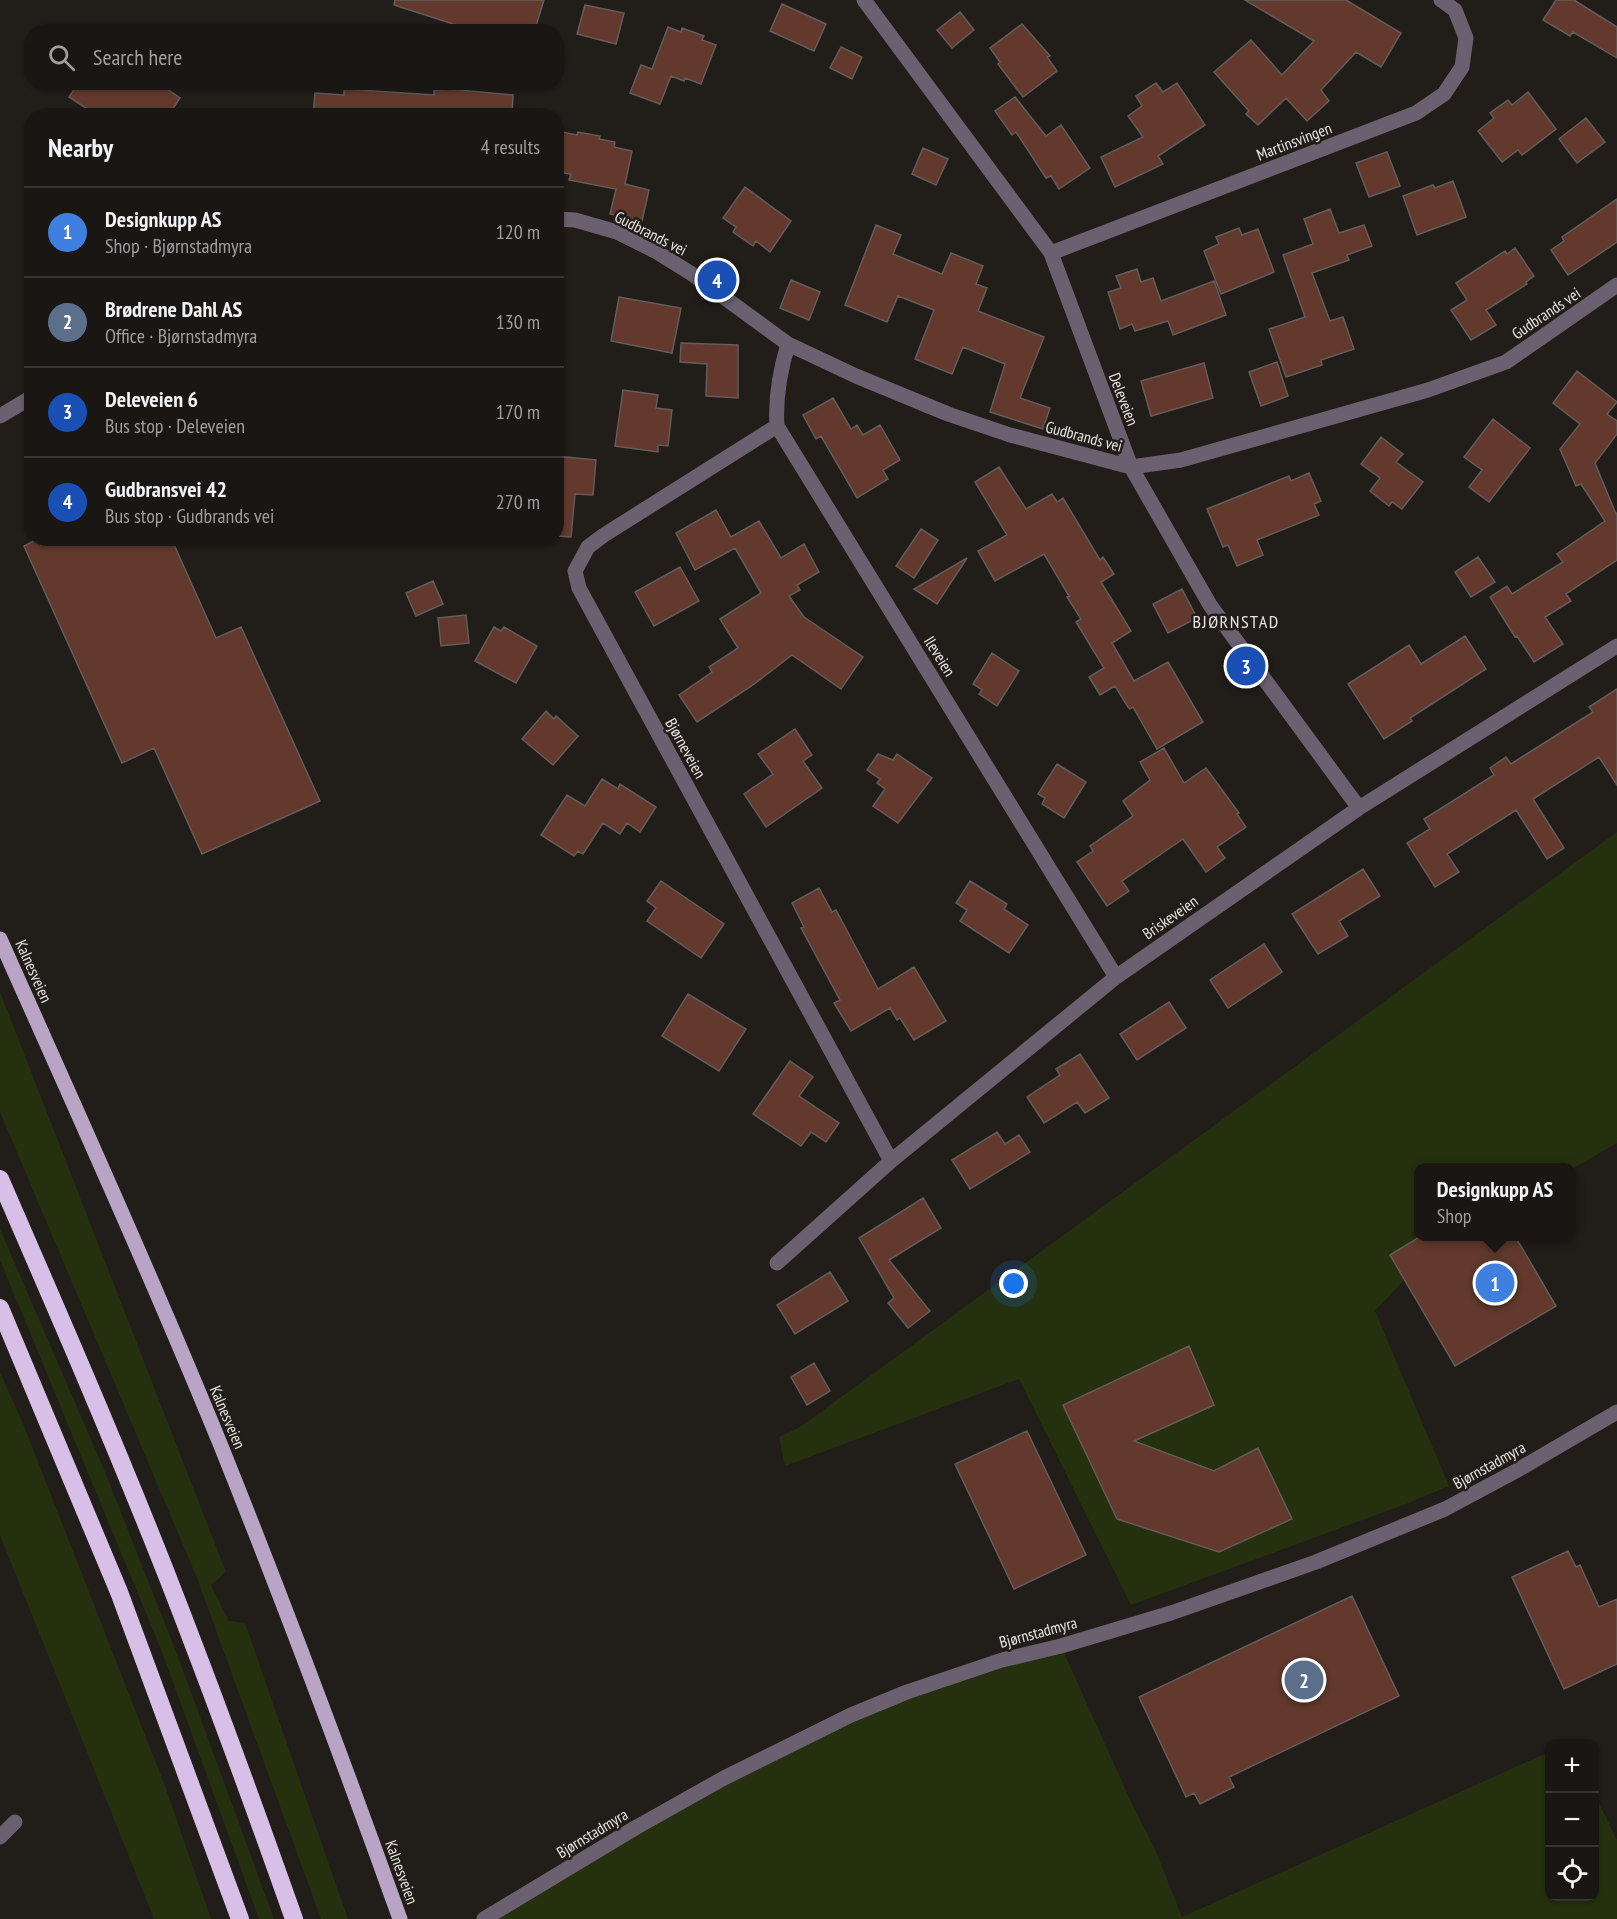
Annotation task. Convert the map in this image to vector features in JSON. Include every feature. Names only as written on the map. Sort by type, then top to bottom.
[{"type":"highway","points":[[0,1179],[162,1561],[294,1919]]},
{"type":"highway","points":[[0,1308],[119,1592],[240,1919]]},
{"type":"main road","name":"Kalnesveien","points":[[0,939],[138,1251],[220,1446],[325,1710],[400,1919]]},
{"type":"street","name":"Deleveien","points":[[864,0],[1051,253],[1131,467],[1210,605],[1359,808]]},
{"type":"street","name":"Martinsvingen","points":[[1051,253],[1416,113],[1444,94],[1462,67],[1466,38],[1455,10],[1441,0]]},
{"type":"street","name":"Gudbrands vei","points":[[564,219],[575,220],[616,232],[655,251],[692,274],[788,344],[856,376],[948,414],[1010,435],[1131,467],[1181,460],[1428,390],[1506,362],[1617,285]]},
{"type":"street","points":[[777,426],[776,404],[781,368],[788,344]]},
{"type":"street","points":[[0,416],[24,402]]},
{"type":"street","name":"Ileveien","points":[[777,426],[1116,977]]},
{"type":"street","name":"Bjørneveien","points":[[777,426],[604,535],[588,547],[575,571],[579,588],[891,1161]]},
{"type":"street","name":"Briskeveien","points":[[777,1263],[891,1161],[1116,977],[1359,808],[1617,646]]},
{"type":"street","name":"Bjørnstadmyra","points":[[484,1919],[655,1817],[724,1779],[851,1715],[908,1692],[1002,1660],[1061,1646],[1171,1613],[1316,1562],[1445,1509],[1617,1412]]},
{"type":"street","points":[[0,1837],[15,1822]]},
{"type":"green space","points":[[1617,832],[1617,1143],[1576,1167],[1576,1163],[1414,1163],[1414,1241],[1448,1241],[1433,1249],[1375,1311],[1449,1486],[1131,1605],[1019,1379],[785,1466],[779,1437],[800,1427]]},
{"type":"green space","points":[[0,992],[226,1572],[211,1585],[229,1621],[245,1623],[348,1919],[321,1919],[197,1578],[0,1112]]},
{"type":"green space","points":[[0,1229],[105,1472],[177,1654],[274,1919],[259,1919],[162,1652],[0,1260]]},
{"type":"green space","points":[[0,1372],[24,1426],[165,1786],[211,1919],[154,1919],[0,1535]]},
{"type":"green space","points":[[1061,1646],[1131,1802],[1155,1849],[1182,1917],[1545,1754],[1545,1901],[1599,1901],[1599,1803],[1617,1840],[1617,1919],[484,1919],[851,1715]]},
{"type":"building","points":[[395,0],[544,0],[536,24],[453,24],[394,5]]},
{"type":"building","points":[[1245,0],[1346,0],[1401,33],[1381,67],[1356,52],[1321,90],[1329,101],[1307,121],[1286,98],[1258,125],[1246,114],[1249,111],[1214,72],[1251,40],[1282,75],[1314,41]]},
{"type":"building","points":[[1556,0],[1574,0],[1617,27],[1617,58],[1573,32],[1570,36],[1543,20]]},
{"type":"building","points":[[782,4],[826,24],[814,51],[770,31]]},
{"type":"building","points":[[585,5],[624,13],[616,44],[577,34]]},
{"type":"building","points":[[960,12],[974,30],[952,48],[937,30]]},
{"type":"building","points":[[1022,24],[1050,56],[1047,57],[1057,71],[1023,97],[998,64],[1000,62],[990,48]]},
{"type":"building","points":[[668,27],[681,32],[682,28],[704,36],[702,40],[716,45],[701,84],[671,76],[660,104],[630,93],[641,65],[652,69]]},
{"type":"building","points":[[841,47],[862,57],[852,79],[830,68]]},
{"type":"building","points":[[1156,83],[1163,92],[1177,83],[1205,125],[1158,156],[1163,164],[1115,187],[1101,157],[1143,137],[1128,116],[1142,106],[1136,96]]},
{"type":"building","points":[[74,90],[168,90],[180,98],[173,108],[86,108],[69,97]]},
{"type":"building","points":[[344,90],[434,95],[434,90],[459,90],[513,95],[512,108],[314,108],[315,93],[344,95]]},
{"type":"building","points":[[1528,92],[1556,129],[1522,155],[1518,150],[1502,162],[1478,131],[1494,118],[1490,113],[1508,100],[1512,105]]},
{"type":"building","points":[[1015,97],[1046,136],[1061,125],[1090,168],[1059,189],[1051,176],[1046,178],[1016,132],[1012,135],[995,111]]},
{"type":"building","points":[[1586,118],[1605,142],[1577,163],[1559,139]]},
{"type":"building","points":[[564,132],[600,136],[599,139],[615,142],[614,147],[632,151],[625,184],[649,190],[642,221],[610,214],[616,189],[569,180],[571,174],[564,173]]},
{"type":"building","points":[[923,148],[948,159],[936,185],[912,174]]},
{"type":"building","points":[[1387,152],[1400,186],[1369,197],[1356,163]]},
{"type":"building","points":[[1453,181],[1466,217],[1417,235],[1403,196],[1433,185],[1435,188]]},
{"type":"building","points":[[745,187],[791,221],[770,252],[756,241],[753,246],[733,232],[736,227],[723,218]]},
{"type":"building","points":[[1617,199],[1617,242],[1568,275],[1551,250],[1564,241],[1562,237]]},
{"type":"building","points":[[1330,209],[1339,233],[1364,225],[1372,246],[1347,255],[1349,260],[1312,273],[1330,321],[1343,317],[1354,349],[1321,360],[1322,365],[1286,377],[1269,329],[1305,317],[1283,255],[1313,244],[1304,219]]},
{"type":"building","points":[[876,225],[901,235],[893,254],[942,274],[951,253],[983,266],[976,284],[987,288],[978,311],[1044,337],[1020,398],[1050,408],[1043,429],[990,412],[1005,364],[963,347],[952,374],[915,359],[934,310],[898,296],[887,322],[845,305]]},
{"type":"building","points":[[1239,228],[1242,235],[1258,229],[1274,272],[1221,294],[1204,251],[1219,244],[1216,237]]},
{"type":"building","points":[[1515,248],[1534,276],[1526,282],[1527,284],[1486,310],[1496,325],[1471,340],[1451,310],[1467,300],[1456,283],[1505,251],[1507,254]]},
{"type":"building","points":[[1137,269],[1141,282],[1153,278],[1161,301],[1214,281],[1226,315],[1173,335],[1168,321],[1135,331],[1132,324],[1120,329],[1108,292],[1121,288],[1116,276]]},
{"type":"building","points":[[791,280],[820,292],[809,320],[780,308]]},
{"type":"building","points":[[619,297],[681,308],[672,353],[611,341]]},
{"type":"building","points":[[681,343],[738,345],[738,398],[706,396],[707,364],[680,362]]},
{"type":"building","points":[[1277,362],[1288,396],[1261,406],[1249,372]]},
{"type":"building","points":[[1204,363],[1213,398],[1151,416],[1141,381]]},
{"type":"building","points":[[1577,371],[1617,402],[1607,414],[1617,421],[1617,434],[1595,463],[1617,513],[1617,560],[1566,594],[1571,601],[1545,617],[1563,644],[1534,662],[1490,597],[1507,586],[1512,594],[1563,562],[1557,554],[1605,521],[1581,484],[1576,486],[1560,449],[1580,424],[1553,403]]},
{"type":"building","points":[[623,390],[658,395],[656,408],[672,410],[668,446],[658,445],[658,452],[615,446]]},
{"type":"building","points":[[833,398],[851,429],[857,425],[863,435],[880,425],[900,460],[883,470],[888,479],[857,498],[821,436],[816,439],[803,415]]},
{"type":"building","points":[[1493,419],[1530,448],[1489,502],[1469,487],[1482,470],[1464,457]]},
{"type":"building","points":[[1381,437],[1403,454],[1396,462],[1423,482],[1402,509],[1392,502],[1389,506],[1370,491],[1380,478],[1361,464]]},
{"type":"building","points":[[564,457],[596,460],[593,495],[575,494],[571,537],[564,537]]},
{"type":"building","points":[[999,467],[1026,509],[1052,494],[1057,502],[1063,498],[1100,560],[1103,557],[1114,574],[1101,582],[1131,631],[1112,643],[1134,681],[1168,662],[1203,722],[1157,749],[1133,707],[1130,709],[1128,707],[1115,686],[1100,695],[1089,677],[1104,668],[1076,622],[1081,619],[1044,554],[995,581],[978,551],[1007,535],[975,482]]},
{"type":"building","points":[[1309,473],[1321,501],[1314,504],[1319,515],[1257,540],[1263,555],[1237,566],[1228,545],[1223,547],[1207,509],[1289,476],[1291,481]]},
{"type":"building","points":[[716,510],[731,537],[759,521],[781,558],[804,544],[819,572],[797,585],[800,590],[789,596],[804,617],[863,657],[841,689],[792,655],[753,685],[697,722],[679,695],[712,672],[709,667],[738,648],[720,619],[761,593],[735,548],[695,570],[676,533]]},
{"type":"building","points":[[921,529],[938,540],[914,578],[896,566]]},
{"type":"building","points":[[24,546],[175,546],[216,638],[241,627],[320,801],[202,854],[154,748],[122,763]]},
{"type":"building","points":[[1478,557],[1495,582],[1471,597],[1455,572]]},
{"type":"building","points":[[967,558],[937,604],[914,589]]},
{"type":"building","points":[[680,567],[699,601],[654,626],[635,592]]},
{"type":"building","points":[[433,581],[443,604],[416,616],[406,593]]},
{"type":"building","points":[[1182,589],[1197,618],[1168,633],[1153,604]]},
{"type":"building","points":[[466,615],[469,643],[441,646],[438,618]]},
{"type":"building","points":[[494,627],[501,631],[504,627],[537,646],[516,683],[475,661]]},
{"type":"building","points":[[1465,636],[1486,669],[1410,718],[1412,721],[1384,739],[1348,684],[1409,645],[1421,664]]},
{"type":"building","points":[[992,653],[1019,671],[997,706],[979,694],[982,690],[973,684]]},
{"type":"building","points":[[1617,689],[1617,785],[1599,757],[1533,799],[1564,848],[1547,859],[1516,810],[1447,854],[1459,872],[1435,887],[1407,843],[1430,829],[1424,819],[1494,775],[1490,768],[1506,757],[1511,764],[1593,712],[1589,707]]},
{"type":"building","points":[[546,711],[554,719],[556,716],[578,736],[553,765],[522,739]]},
{"type":"building","points":[[795,729],[812,755],[803,761],[822,788],[766,827],[744,794],[773,774],[758,754]]},
{"type":"building","points":[[1164,748],[1184,783],[1206,768],[1239,813],[1237,814],[1246,827],[1217,847],[1225,858],[1206,872],[1183,839],[1122,881],[1129,891],[1107,906],[1077,862],[1093,851],[1090,846],[1133,816],[1123,801],[1150,780],[1140,762]]},
{"type":"building","points":[[878,754],[893,760],[897,754],[932,778],[898,823],[873,806],[885,789],[877,783],[880,779],[867,770]]},
{"type":"building","points":[[1057,764],[1086,782],[1064,818],[1042,804],[1045,798],[1038,794]]},
{"type":"building","points":[[602,779],[618,789],[620,784],[656,807],[640,832],[627,823],[620,834],[603,823],[583,854],[578,851],[574,856],[541,835],[567,795],[585,806]]},
{"type":"building","points":[[1363,869],[1380,896],[1339,921],[1348,936],[1318,954],[1292,914]]},
{"type":"building","points":[[661,881],[724,924],[701,958],[647,921],[656,908],[647,901]]},
{"type":"building","points":[[970,881],[1007,904],[1004,909],[1028,925],[1009,953],[960,921],[967,910],[956,903]]},
{"type":"building","points":[[819,888],[832,912],[836,910],[878,989],[914,967],[946,1021],[914,1040],[900,1018],[897,1020],[890,1008],[851,1031],[834,1003],[840,1000],[801,928],[804,927],[792,903]]},
{"type":"building","points":[[1264,944],[1282,972],[1228,1008],[1210,980]]},
{"type":"building","points":[[688,994],[746,1029],[719,1071],[662,1036]]},
{"type":"building","points":[[1169,1002],[1186,1028],[1137,1060],[1120,1034]]},
{"type":"building","points":[[1080,1054],[1109,1098],[1085,1113],[1077,1102],[1044,1123],[1027,1097],[1060,1075],[1056,1069]]},
{"type":"building","points":[[790,1061],[813,1077],[799,1096],[839,1123],[826,1142],[811,1132],[801,1146],[753,1114]]},
{"type":"building","points":[[997,1132],[1005,1144],[1019,1135],[1030,1152],[970,1189],[952,1160]]},
{"type":"building","points":[[923,1198],[941,1228],[889,1260],[930,1311],[908,1328],[888,1303],[894,1298],[859,1238]]},
{"type":"building","points":[[1414,1240],[1518,1241],[1556,1306],[1455,1366],[1390,1255]]},
{"type":"building","points":[[830,1272],[848,1301],[795,1334],[777,1305]]},
{"type":"building","points":[[1189,1346],[1214,1405],[1134,1441],[1214,1471],[1258,1448],[1292,1519],[1219,1552],[1117,1519],[1063,1405]]},
{"type":"building","points":[[814,1363],[830,1391],[807,1405],[791,1377]]},
{"type":"building","points":[[1027,1431],[1086,1555],[1014,1589],[955,1464]]},
{"type":"building","points":[[1568,1551],[1576,1567],[1580,1565],[1599,1607],[1617,1599],[1617,1664],[1564,1689],[1512,1577]]},
{"type":"building","points":[[1352,1596],[1399,1696],[1229,1777],[1234,1787],[1200,1804],[1194,1793],[1186,1797],[1139,1697]]},
{"type":"place","name":"Gudbransvei 42","points":[[717,280]]},
{"type":"place","name":"Deleveien 6","points":[[1246,666]]},
{"type":"place","name":"Designkupp AS","points":[[1495,1283]]},
{"type":"place","name":"Brødrene Dahl AS","points":[[1304,1680]]},
{"type":"district","name":"BJØRNSTAD","points":[[1236,622]]}]
